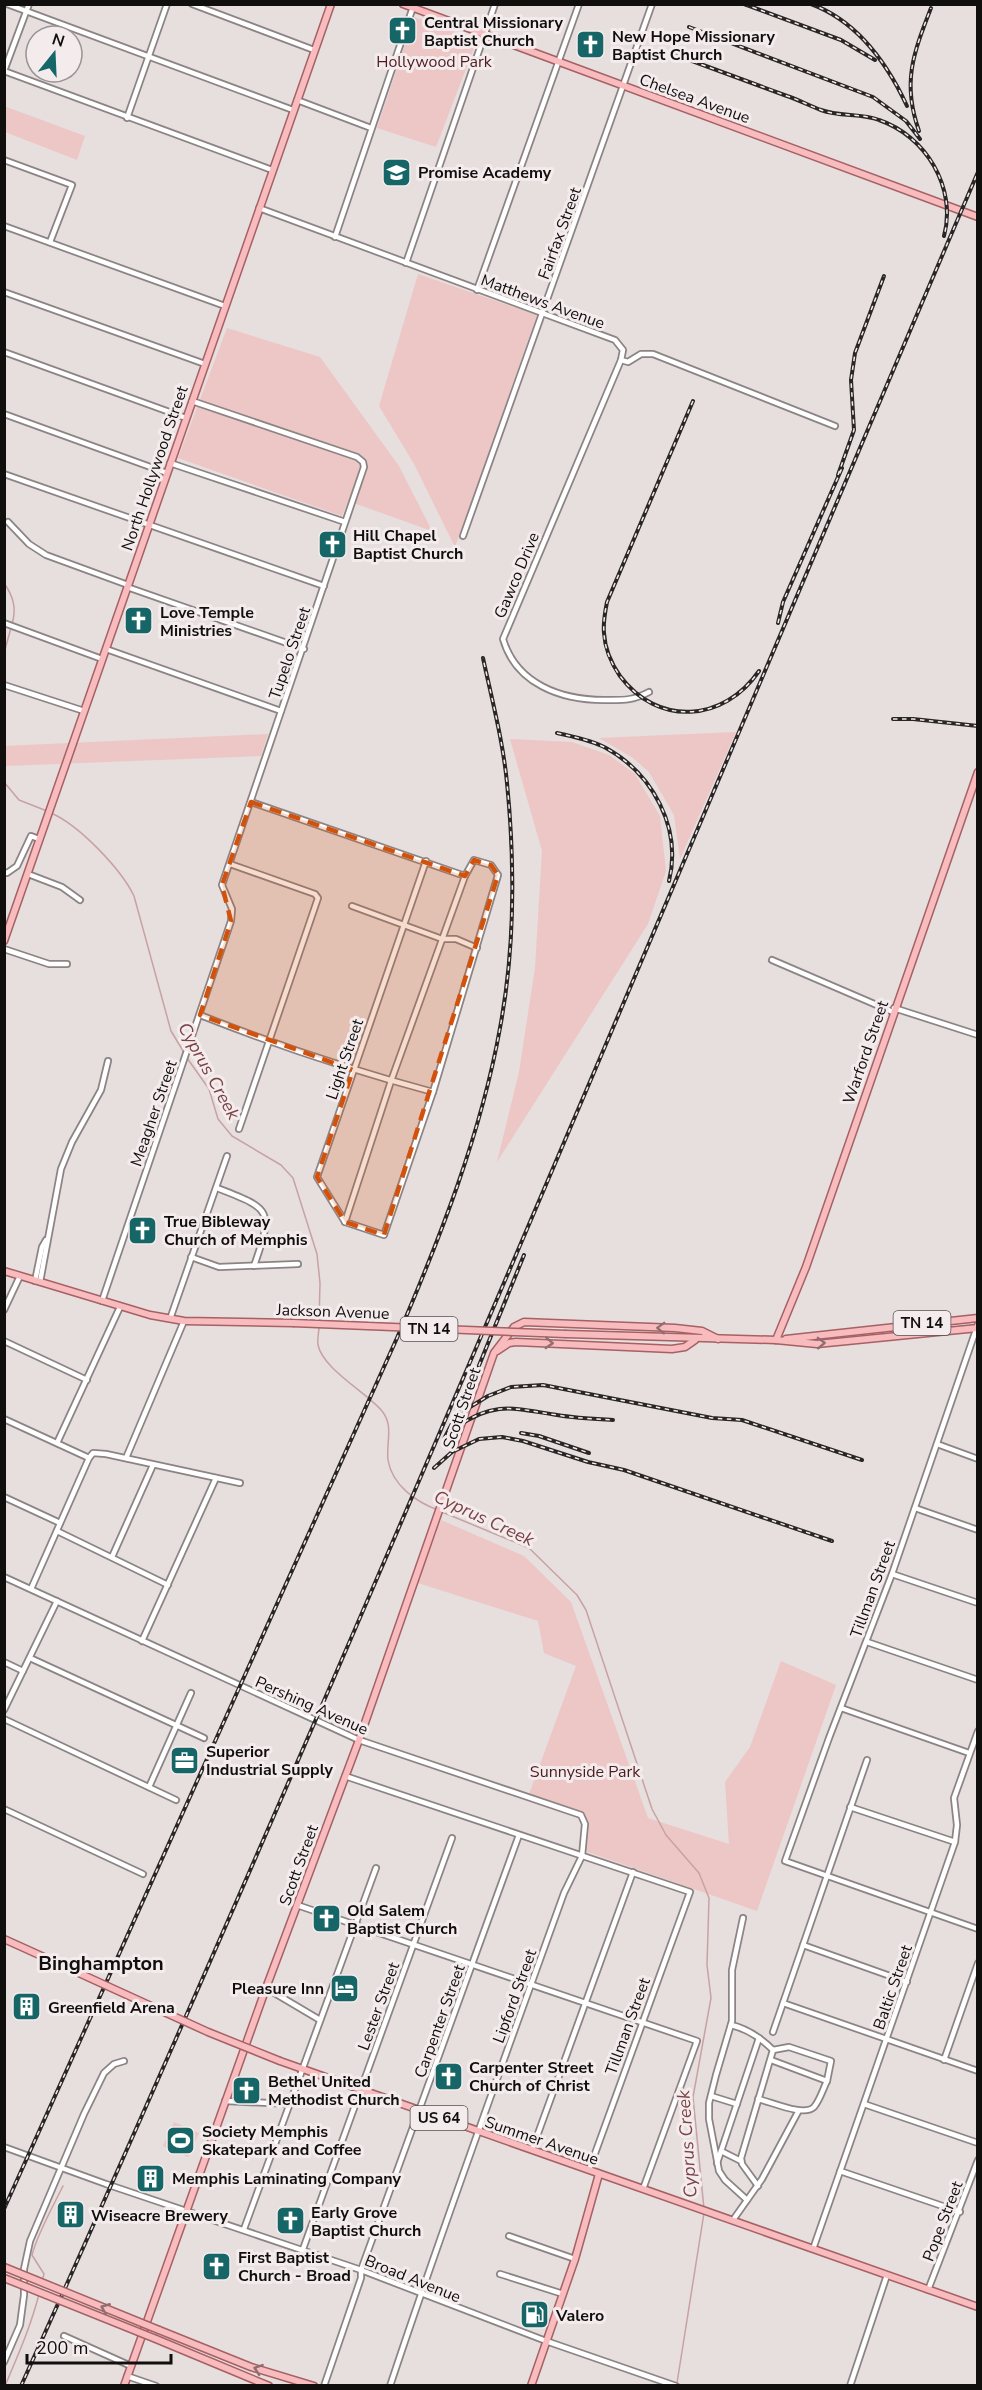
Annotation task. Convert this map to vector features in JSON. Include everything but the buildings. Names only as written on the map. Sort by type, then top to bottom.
[{"type":"main road","name":"North Hollywood Street","points":[[4,941],[331,4]]},
{"type":"main road","name":"Chelsea Avenue","points":[[403,4],[978,217]]},
{"type":"main road","name":"Warford Street","points":[[776,1340],[806,1267],[978,771]]},
{"type":"main road","name":"Jackson Avenue","points":[[4,1271],[102,1301],[184,1321],[776,1340],[817,1344],[977,1327]]},
{"type":"main road","name":"Jackson Avenue","points":[[776,1340],[978,1318]]},
{"type":"main road","name":"Scott Street","points":[[124,2385],[185,2210],[359,1740],[494,1353],[514,1327],[524,1322],[675,1328],[702,1332],[718,1339]]},
{"type":"main road","points":[[494,1353],[509,1343],[516,1342],[672,1349],[684,1347],[696,1339]]},
{"type":"main road","name":"Summer Avenue","points":[[4,1940],[208,2032],[302,2070],[978,2307]]},
{"type":"main road","points":[[531,2385],[575,2259],[599,2174]]},
{"type":"main road","points":[[4,2267],[251,2367],[315,2385]]},
{"type":"main road","points":[[4,2278],[269,2385]]},
{"type":"street","points":[[6,4],[293,110]]},
{"type":"street","points":[[29,4],[4,71],[272,170]]},
{"type":"street","points":[[127,118],[167,4]]},
{"type":"street","points":[[192,4],[314,50]]},
{"type":"street","points":[[406,263],[495,4]]},
{"type":"street","points":[[477,290],[579,4]]},
{"type":"street","name":"Fairfax Street","points":[[463,536],[652,4]]},
{"type":"street","points":[[334,237],[414,7]]},
{"type":"street","points":[[297,100],[371,128]]},
{"type":"street","points":[[4,160],[72,185],[50,242]]},
{"type":"street","name":"Matthews Avenue","points":[[259,208],[615,340],[623,350],[621,360]]},
{"type":"street","points":[[4,226],[225,306]]},
{"type":"street","points":[[4,292],[205,364]]},
{"type":"street","points":[[4,352],[186,418]]},
{"type":"street","points":[[621,360],[628,362],[641,354],[653,354],[835,426]]},
{"type":"street","name":"Gawco Drive","points":[[621,360],[503,639],[507,652],[523,673],[540,686],[562,695],[586,700],[631,700],[649,692]]},
{"type":"street","name":"Tupelo Street","points":[[192,400],[352,455],[362,460],[364,467],[230,864]]},
{"type":"street","points":[[4,414],[167,473]]},
{"type":"street","points":[[170,463],[345,522]]},
{"type":"street","points":[[4,474],[324,586]]},
{"type":"street","points":[[9,522],[29,544],[46,555],[304,649]]},
{"type":"street","points":[[5,623],[102,659]]},
{"type":"street","points":[[106,650],[281,711]]},
{"type":"street","points":[[6,686],[84,711]]},
{"type":"street","points":[[251,802],[465,876]]},
{"type":"street","points":[[4,872],[7,873],[17,866],[31,836],[39,839]]},
{"type":"street","points":[[474,860],[491,865],[498,875],[434,1092],[384,1235],[345,1222],[391,1081],[465,876],[474,860]]},
{"type":"street","name":"Light Street","points":[[345,1222],[317,1177],[426,861]]},
{"type":"street","points":[[230,864],[318,896],[318,902],[239,1129]]},
{"type":"street","name":"Meagher Street","points":[[102,1301],[231,921],[232,909],[222,885],[230,864]]},
{"type":"street","points":[[28,874],[62,887],[80,900]]},
{"type":"street","points":[[352,906],[442,939],[456,939],[477,948]]},
{"type":"street","points":[[4,949],[50,964],[67,964]]},
{"type":"street","points":[[772,960],[894,1010],[978,1035]]},
{"type":"street","points":[[200,1015],[269,1042],[353,1070],[434,1092]]},
{"type":"street","points":[[37,1282],[61,1169],[72,1142],[101,1090],[108,1061]]},
{"type":"street","points":[[170,1319],[227,1156]]},
{"type":"street","points":[[217,1188],[252,1202],[266,1219],[266,1231],[254,1266]]},
{"type":"street","points":[[191,1257],[219,1267],[298,1264]]},
{"type":"street","points":[[4,1310],[20,1276]]},
{"type":"street","points":[[57,1443],[120,1306]]},
{"type":"street","points":[[126,1458],[184,1321]]},
{"type":"street","name":"Tillman Street","points":[[826,1876],[785,1861],[892,1574],[977,1327]]},
{"type":"street","points":[[866,1329],[867,1339]]},
{"type":"street","points":[[4,1341],[87,1380]]},
{"type":"street","points":[[4,1419],[88,1458]]},
{"type":"street","points":[[937,1444],[978,1459]]},
{"type":"street","points":[[31,1589],[88,1458],[93,1453],[240,1483]]},
{"type":"street","points":[[112,1557],[153,1465]]},
{"type":"street","points":[[142,1641],[216,1478]]},
{"type":"street","points":[[4,1497],[60,1523]]},
{"type":"street","points":[[915,1508],[978,1530]]},
{"type":"street","points":[[57,1531],[168,1585]]},
{"type":"street","points":[[892,1574],[978,1603]]},
{"type":"street","name":"Pershing Avenue","points":[[4,1577],[359,1740],[581,1815],[585,1824],[582,1856]]},
{"type":"street","points":[[4,1710],[57,1601]]},
{"type":"street","points":[[867,1642],[978,1680]]},
{"type":"street","points":[[30,1658],[204,1738]]},
{"type":"street","points":[[4,1662],[23,1671]]},
{"type":"street","points":[[149,1786],[175,1724],[191,1693]]},
{"type":"street","points":[[841,1708],[969,1753]]},
{"type":"street","points":[[4,1719],[176,1800]]},
{"type":"street","name":"Baltic Street","points":[[813,2248],[955,1842],[957,1825],[954,1798],[978,1731]]},
{"type":"street","points":[[773,2032],[867,1760]]},
{"type":"street","points":[[345,1776],[633,1872],[532,2150]]},
{"type":"street","points":[[850,1807],[955,1842]]},
{"type":"street","points":[[4,1809],[143,1874]]},
{"type":"street","name":"Carpenter Street","points":[[324,2385],[361,2278],[361,2270],[519,1835]]},
{"type":"street","name":"Lester Street","points":[[303,2249],[452,1839]]},
{"type":"street","name":"Lipford Street","points":[[390,2385],[419,2294],[477,2132],[564,1893],[582,1856]]},
{"type":"street","points":[[244,2229],[376,1868]]},
{"type":"street","name":"Tillman Street","points":[[589,2170],[690,1892],[633,1872]]},
{"type":"street","points":[[826,1876],[978,1929]]},
{"type":"street","points":[[297,1905],[585,2005],[697,2041],[643,2188]]},
{"type":"street","points":[[743,1918],[732,1970],[731,2025],[711,2096],[709,2119],[717,2163],[725,2180],[747,2200]]},
{"type":"street","points":[[803,1945],[907,1982]]},
{"type":"street","points":[[944,2060],[978,1964]]},
{"type":"street","points":[[266,1988],[320,2020]]},
{"type":"street","points":[[783,2003],[978,2072]]},
{"type":"street","points":[[731,2025],[742,2028],[759,2038],[773,2050]]},
{"type":"street","points":[[717,2163],[759,2038]]},
{"type":"street","points":[[758,2099],[783,2105],[798,2112],[813,2108],[827,2080],[831,2061],[789,2047],[773,2050]]},
{"type":"street","points":[[741,2161],[745,2140],[773,2050]]},
{"type":"street","points":[[4,2362],[21,2325],[24,2268],[30,2241],[104,2073],[114,2064],[124,2061]]},
{"type":"street","points":[[771,2061],[827,2080]]},
{"type":"street","points":[[711,2096],[737,2104]]},
{"type":"street","points":[[225,2101],[290,2104]]},
{"type":"street","points":[[864,2104],[978,2143]]},
{"type":"street","points":[[733,2220],[758,2186],[798,2112]]},
{"type":"street","name":"Broad Avenue","points":[[4,2147],[61,2169],[303,2249],[546,2341],[676,2385]]},
{"type":"street","points":[[721,2151],[741,2161],[758,2186]]},
{"type":"street","name":"Pope Street","points":[[928,2290],[960,2212],[978,2160]]},
{"type":"street","points":[[840,2171],[960,2212]]},
{"type":"street","points":[[509,2236],[575,2259]]},
{"type":"street","points":[[500,2274],[562,2294]]},
{"type":"street","points":[[850,2385],[887,2275]]},
{"type":"street","points":[[64,2336],[131,2366]]},
{"type":"street","points":[[127,2376],[156,2385]]},
{"type":"highlighted area","points":[[251,802],[465,876],[474,860],[491,865],[498,875],[496,888],[384,1235],[345,1222],[317,1177],[353,1070],[200,1015],[231,921],[222,885]]},
{"type":"green space","name":"Hollywood Park","points":[[414,17],[477,40],[436,147],[377,128]]},
{"type":"green space","points":[[4,106],[85,136],[77,160],[5,132]]},
{"type":"green space","points":[[418,274],[537,315],[455,547],[414,464],[379,406]]},
{"type":"green space","points":[[227,328],[320,357],[399,466],[432,531],[348,501],[342,516],[178,458]]},
{"type":"green space","points":[[736,732],[680,859],[674,815],[649,772],[633,758],[599,738]]},
{"type":"green space","points":[[268,734],[261,756],[5,766],[4,746]]},
{"type":"green space","points":[[510,739],[572,742],[609,755],[635,774],[660,816],[666,871],[648,924],[497,1162],[519,1072],[535,968],[542,851]]},
{"type":"green space","name":"Sunnyside Park","points":[[441,1520],[524,1556],[571,1602],[648,1818],[729,1844],[725,1782],[750,1747],[781,1661],[836,1685],[757,1911],[582,1850],[585,1824],[581,1815],[528,1797],[576,1666],[544,1653],[538,1621],[418,1583]]},
{"type":"green space","name":"Society Memphis Skatepark and Coffee","points":[[174,2122],[199,2133],[188,2157],[163,2146]]},
{"type":"waterway","name":"Cyprus Creek","points":[[4,583],[13,602],[12,624]]},
{"type":"waterway","name":"Cyprus Creek","points":[[4,653],[11,628]]},
{"type":"waterway","name":"Cyprus Creek","points":[[4,782],[19,800],[47,811]]},
{"type":"waterway","name":"Cyprus Creek","points":[[51,813],[86,837],[128,885],[134,896],[171,1031],[185,1054]]},
{"type":"waterway","name":"Cyprus Creek","points":[[187,1058],[209,1089],[218,1119],[232,1136],[281,1165],[293,1178],[317,1254],[320,1283],[319,1322]]},
{"type":"waterway","name":"Cyprus Creek","points":[[319,1327],[318,1345],[328,1363],[375,1404],[386,1417],[389,1428],[388,1460],[394,1477],[406,1491],[421,1502],[438,1510]]},
{"type":"waterway","name":"Cyprus Creek","points":[[442,1512],[529,1548],[577,1595],[586,1610],[652,1809],[666,1835],[699,1873],[709,1898],[707,1965],[711,1998],[693,2097],[704,2209]]},
{"type":"waterway","points":[[42,2281],[44,2274],[32,2255],[41,2230],[63,2186]]},
{"type":"waterway","name":"Cyprus Creek","points":[[677,2383],[704,2213]]},
{"type":"waterway","points":[[5,2386],[28,2329],[39,2294]]},
{"type":"railway","points":[[744,4],[841,40],[875,60]]},
{"type":"railway","points":[[811,4],[843,21],[869,45],[890,74],[907,106]]},
{"type":"railway","points":[[919,131],[911,98],[912,69],[919,40],[931,8]]},
{"type":"railway","points":[[689,27],[873,97],[906,121],[920,139]]},
{"type":"railway","points":[[676,55],[821,110],[879,120],[911,138],[924,151],[942,182],[947,218],[944,236]]},
{"type":"railway","points":[[21,2386],[266,1835],[386,1558],[978,172]]},
{"type":"railway","points":[[838,475],[854,430],[851,380],[855,353],[884,276]]},
{"type":"railway","points":[[693,401],[607,602],[604,625],[606,645],[620,676],[635,693],[653,704],[671,710],[691,712],[710,708],[728,700],[745,688],[759,671]]},
{"type":"railway","points":[[778,623],[783,602],[842,468]]},
{"type":"railway","points":[[4,2209],[397,1338],[458,1185],[492,1068],[505,998],[511,937],[510,814],[497,720],[483,658]]},
{"type":"railway","points":[[893,719],[978,726]]},
{"type":"railway","points":[[557,733],[606,748],[638,772],[660,804],[667,822],[672,861],[669,881]]},
{"type":"railway","points":[[444,1439],[467,1395],[524,1255]]},
{"type":"railway","points":[[460,1417],[470,1407],[488,1396],[511,1387],[543,1385],[712,1418],[742,1420],[862,1460]]},
{"type":"railway","points":[[457,1427],[483,1413],[506,1409],[613,1420]]},
{"type":"railway","points":[[521,1433],[539,1436],[589,1453]]},
{"type":"railway","points":[[434,1468],[452,1452],[479,1439],[502,1437],[624,1470],[832,1541]]},
{"type":"place","name":"Central Missionary Baptist Church","points":[[403,31]]},
{"type":"place","name":"New Hope Missionary Baptist Church","points":[[591,45]]},
{"type":"place","name":"Promise Academy","points":[[397,172]]},
{"type":"place","name":"Hill Chapel Baptist Church","points":[[332,544]]},
{"type":"place","name":"Love Temple Ministries","points":[[139,621]]},
{"type":"place","name":"True Bibleway Church of Memphis","points":[[143,1230]]},
{"type":"place","name":"Superior Industrial Supply","points":[[185,1760]]},
{"type":"place","name":"Old Salem Baptist Church","points":[[326,1919]]},
{"type":"place","name":"Pleasure Inn","points":[[345,1988]]},
{"type":"place","name":"Greenfield Arena","points":[[27,2007]]},
{"type":"place","name":"Carpenter Street Church of Christ","points":[[448,2076]]},
{"type":"place","name":"Bethel United Methodist Church","points":[[247,2090]]},
{"type":"place","name":"Society Memphis Skatepark and Coffee","points":[[181,2140]]},
{"type":"place","name":"Memphis Laminating Company","points":[[151,2178]]},
{"type":"place","name":"Wiseacre Brewery","points":[[70,2215]]},
{"type":"place","name":"Early Grove Baptist Church","points":[[290,2221]]},
{"type":"place","name":"First Baptist Church - Broad","points":[[217,2266]]},
{"type":"place","name":"Valero","points":[[535,2315]]},
{"type":"district","name":"Binghampton","points":[[101,1963]]}]
